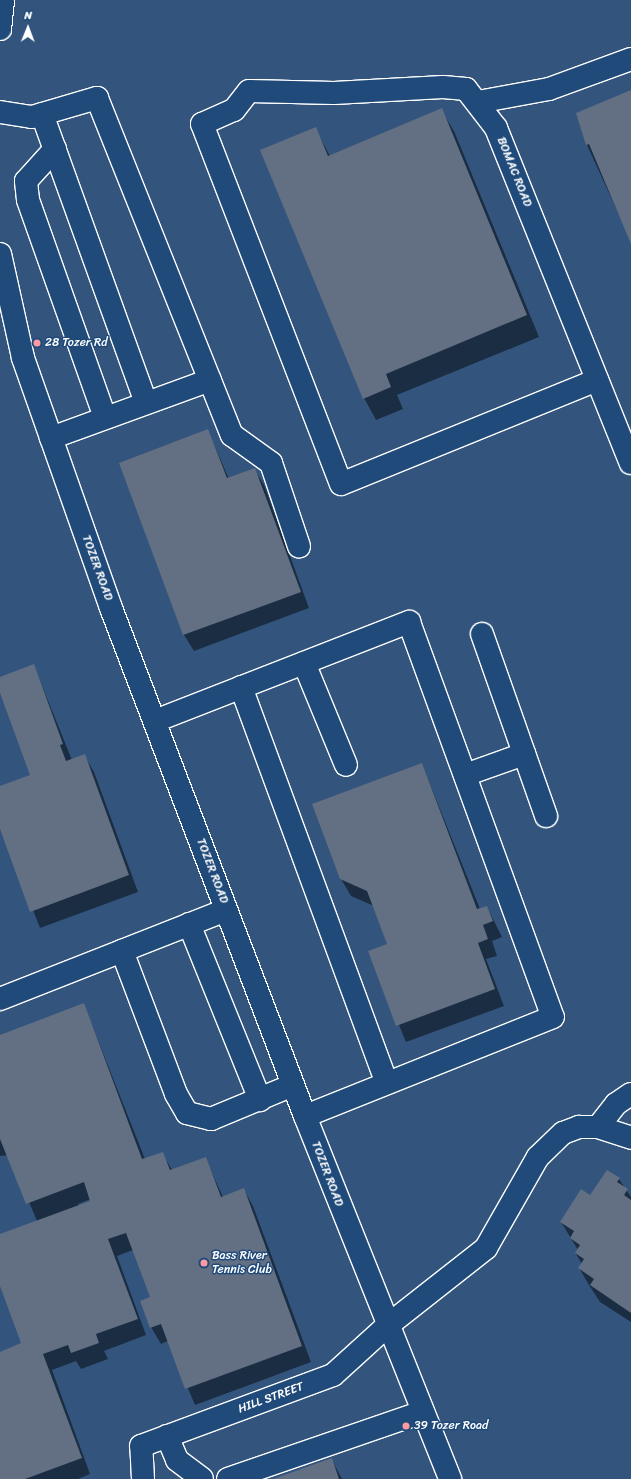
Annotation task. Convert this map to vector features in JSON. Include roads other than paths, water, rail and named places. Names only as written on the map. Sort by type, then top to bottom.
[{"type":"main road","points":[[0,29],[3,0]]},
{"type":"main road","points":[[478,102],[549,89],[631,59]]},
{"type":"main road","name":"BOMAC ROAD","points":[[597,380],[341,484],[202,124],[234,110],[249,91],[334,93],[443,87],[466,89],[478,102],[496,128],[631,463]]},
{"type":"main road","points":[[0,112],[32,117],[97,98],[232,435],[271,463],[299,546]]},
{"type":"main road","points":[[42,114],[146,403]]},
{"type":"main road","points":[[55,149],[26,181],[28,200],[105,418]]},
{"type":"main road","name":"TOZER ROAD","points":[[0,254],[24,358],[51,438],[155,721],[304,1116],[387,1326],[450,1479]]},
{"type":"main road","points":[[51,438],[210,380]]},
{"type":"main road","points":[[155,721],[409,622],[553,1017],[304,1116]]},
{"type":"main road","points":[[482,634],[546,816]]},
{"type":"main road","points":[[304,663],[346,765]]},
{"type":"main road","points":[[242,687],[388,1083]]},
{"type":"main road","points":[[465,775],[524,754]]},
{"type":"main road","points":[[0,999],[226,910]]},
{"type":"main road","points":[[189,924],[260,1100]]},
{"type":"main road","points":[[122,951],[176,1094],[187,1113],[211,1119],[260,1100],[293,1085]]},
{"type":"main road","points":[[598,1127],[616,1104],[631,1094]]},
{"type":"main road","name":"HILL STREET","points":[[143,1479],[140,1446],[334,1375],[387,1326],[486,1248],[538,1157],[563,1133],[579,1126],[598,1127],[631,1138]]},
{"type":"main road","points":[[228,1479],[423,1412]]},
{"type":"main road","points":[[167,1436],[177,1460],[202,1479]]},
{"type":"place","name":"28 Tozer Rd","points":[[37,343]]},
{"type":"place","name":"Bass River Tennis Club","points":[[204,1263]]},
{"type":"place","name":"39 Tozer Road","points":[[406,1426]]}]
